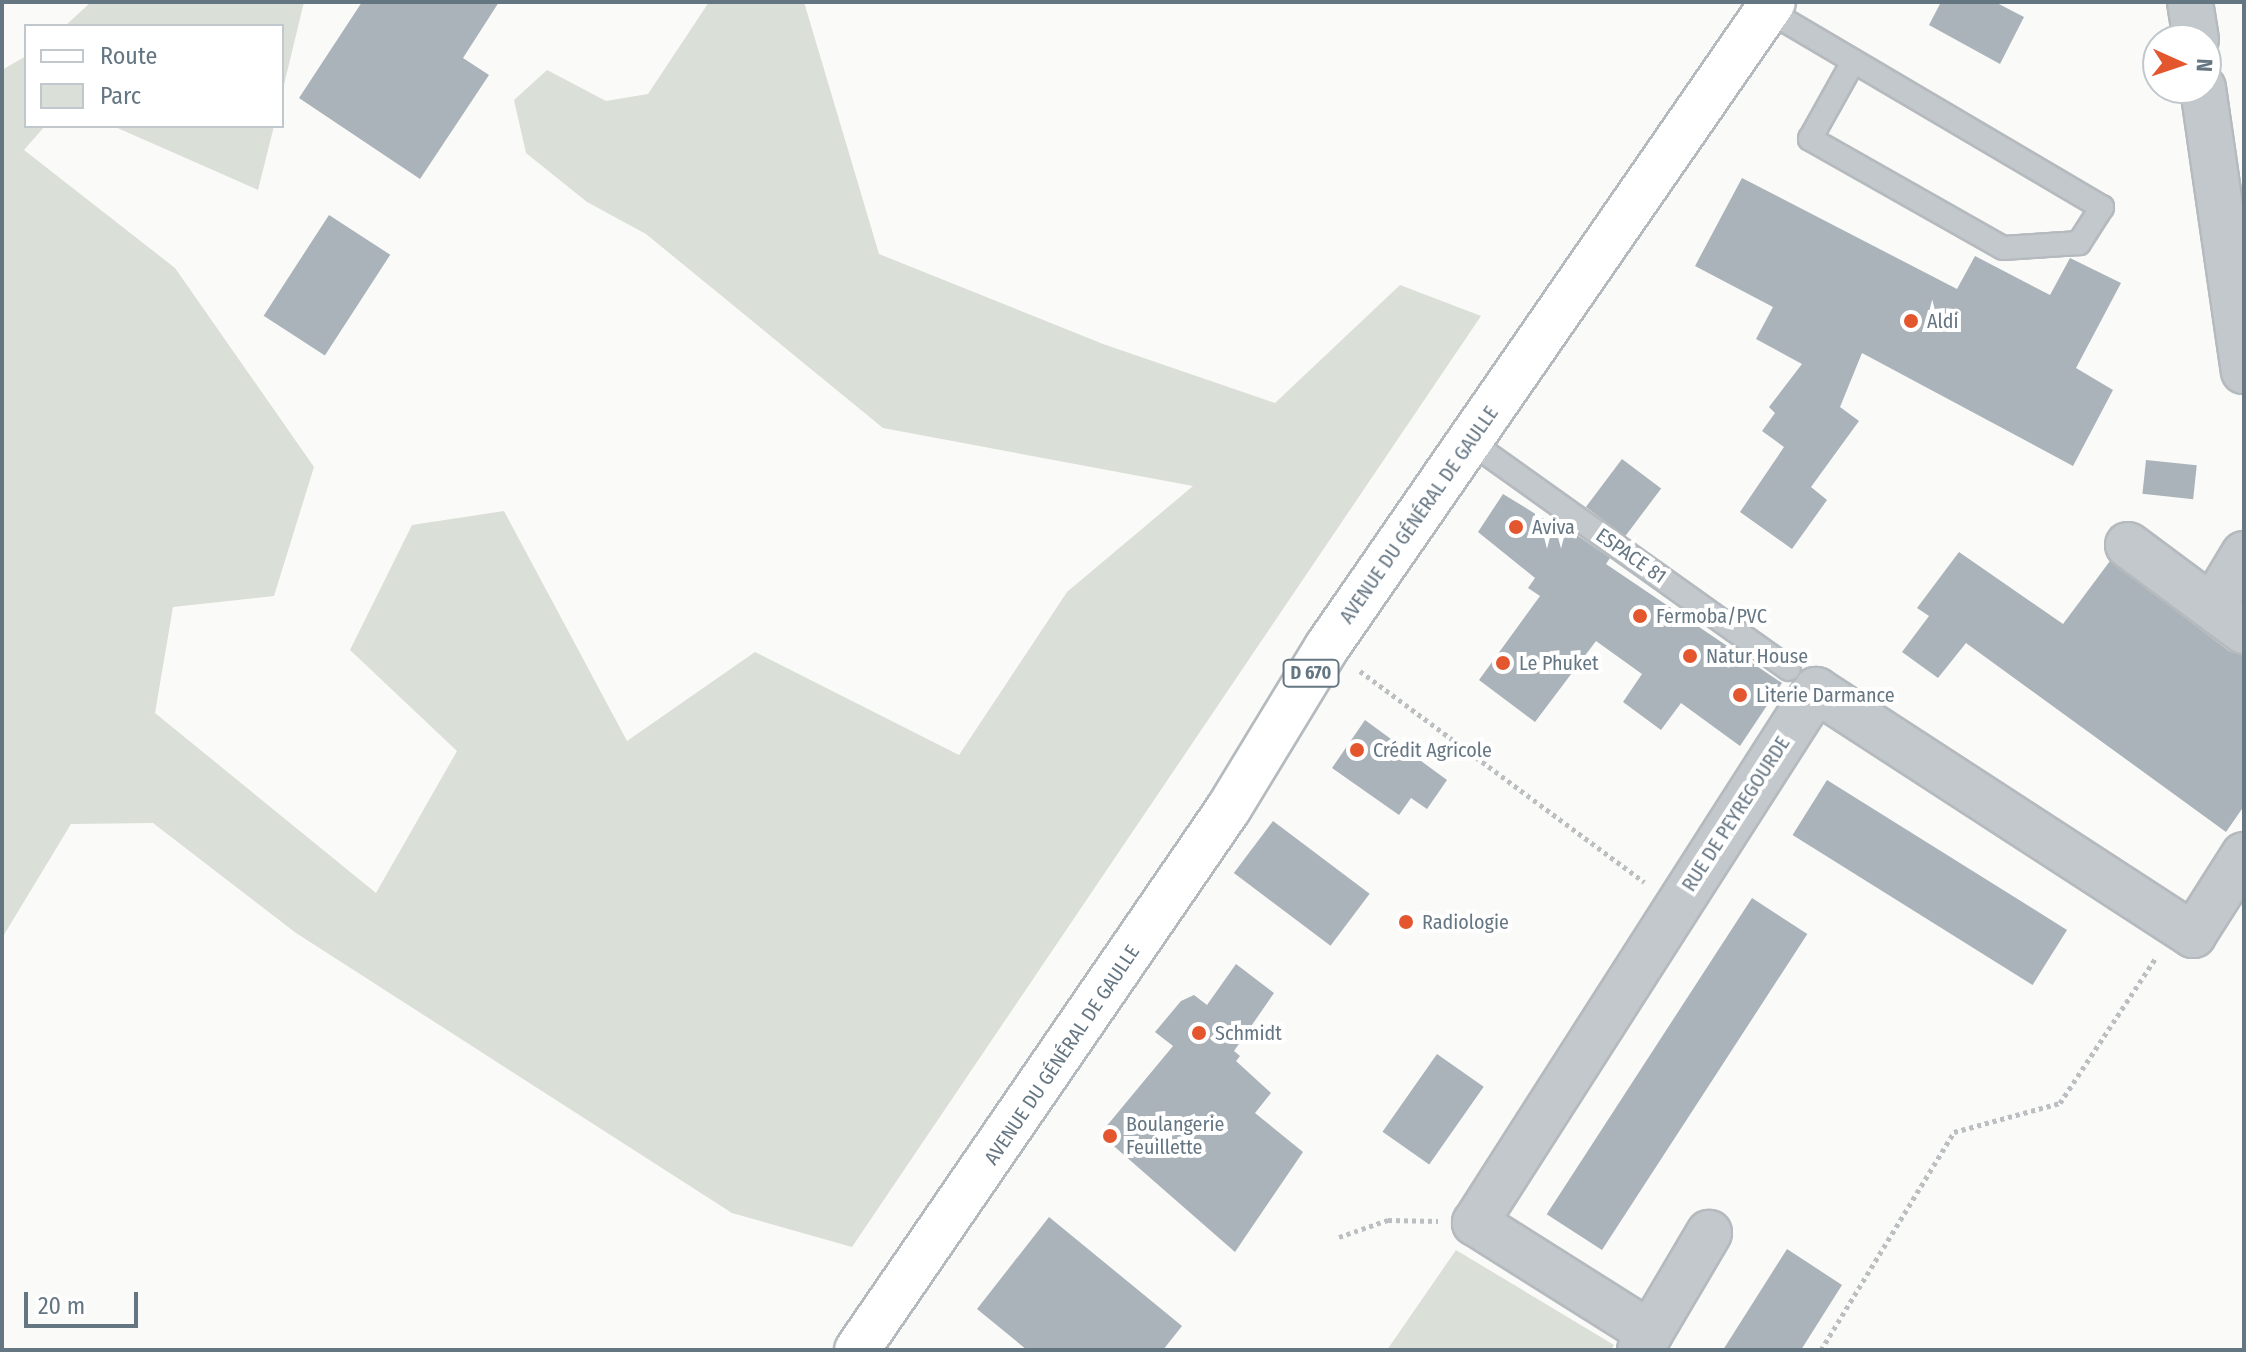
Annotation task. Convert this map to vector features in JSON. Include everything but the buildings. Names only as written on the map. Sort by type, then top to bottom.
[{"type":"main road","name":"AVENUE DU GÉNÉRAL DE GAULLE","points":[[857,1350],[1229,808],[1327,647],[1472,443],[1547,324],[1770,6]]},
{"type":"street","points":[[2190,2],[2193,24]]},
{"type":"street","points":[[2205,104],[2244,371]]},
{"type":"street","points":[[2128,545],[2228,619],[2244,554]]},
{"type":"street","name":"RUE DE PEYREGOURDE","points":[[1475,1223],[1816,690],[2177,925]]},
{"type":"street","points":[[2177,925],[2193,935],[2244,855]]},
{"type":"street","points":[[1475,1223],[1645,1342],[1709,1233]]},
{"type":"lane","points":[[1770,6],[1852,64],[2102,207],[2079,243],[2003,248],[1810,139],[1852,64]]},
{"type":"lane","name":"ESPACE 81","points":[[1472,443],[1789,669]]},
{"type":"path","points":[[1327,647],[1677,906]]},
{"type":"path","points":[[1821,1350],[1954,1132],[2060,1103],[2177,925]]},
{"type":"path","points":[[1339,1237],[1388,1220],[1475,1223]]},
{"type":"green space","points":[[91,2],[304,2],[284,85],[284,24],[67,24]]},
{"type":"green space","points":[[709,2],[804,2],[879,254],[1103,344],[1275,403],[1400,285],[1481,316],[852,1247],[732,1213],[296,933],[153,823],[71,824],[2,938],[2,70],[24,57],[24,128],[43,128],[24,150],[175,268],[314,467],[274,596],[173,607],[155,713],[376,893],[457,751],[350,650],[412,525],[504,511],[627,741],[755,652],[959,755],[1067,592],[1193,486],[883,428],[646,234],[587,202],[526,153],[514,100],[547,70],[606,101],[648,94]]},
{"type":"green space","points":[[118,128],[274,128],[258,190]]},
{"type":"green space","points":[[1456,1250],[1614,1345],[1611,1350],[1387,1350]]},
{"type":"place","name":"Aldi","points":[[1911,321]]},
{"type":"place","name":"Aviva","points":[[1516,527]]},
{"type":"place","name":"Fermoba/PVC","points":[[1640,616]]},
{"type":"place","name":"Natur House","points":[[1690,656]]},
{"type":"place","name":"Le Phuket","points":[[1503,663]]},
{"type":"place","name":"Literie Darmance","points":[[1740,695]]},
{"type":"place","name":"Crédit Agricole","points":[[1357,750]]},
{"type":"place","name":"Radiologie","points":[[1406,922]]},
{"type":"place","name":"Schmidt","points":[[1199,1033]]},
{"type":"place","name":"Boulangerie Feuillette","points":[[1110,1136]]}]
